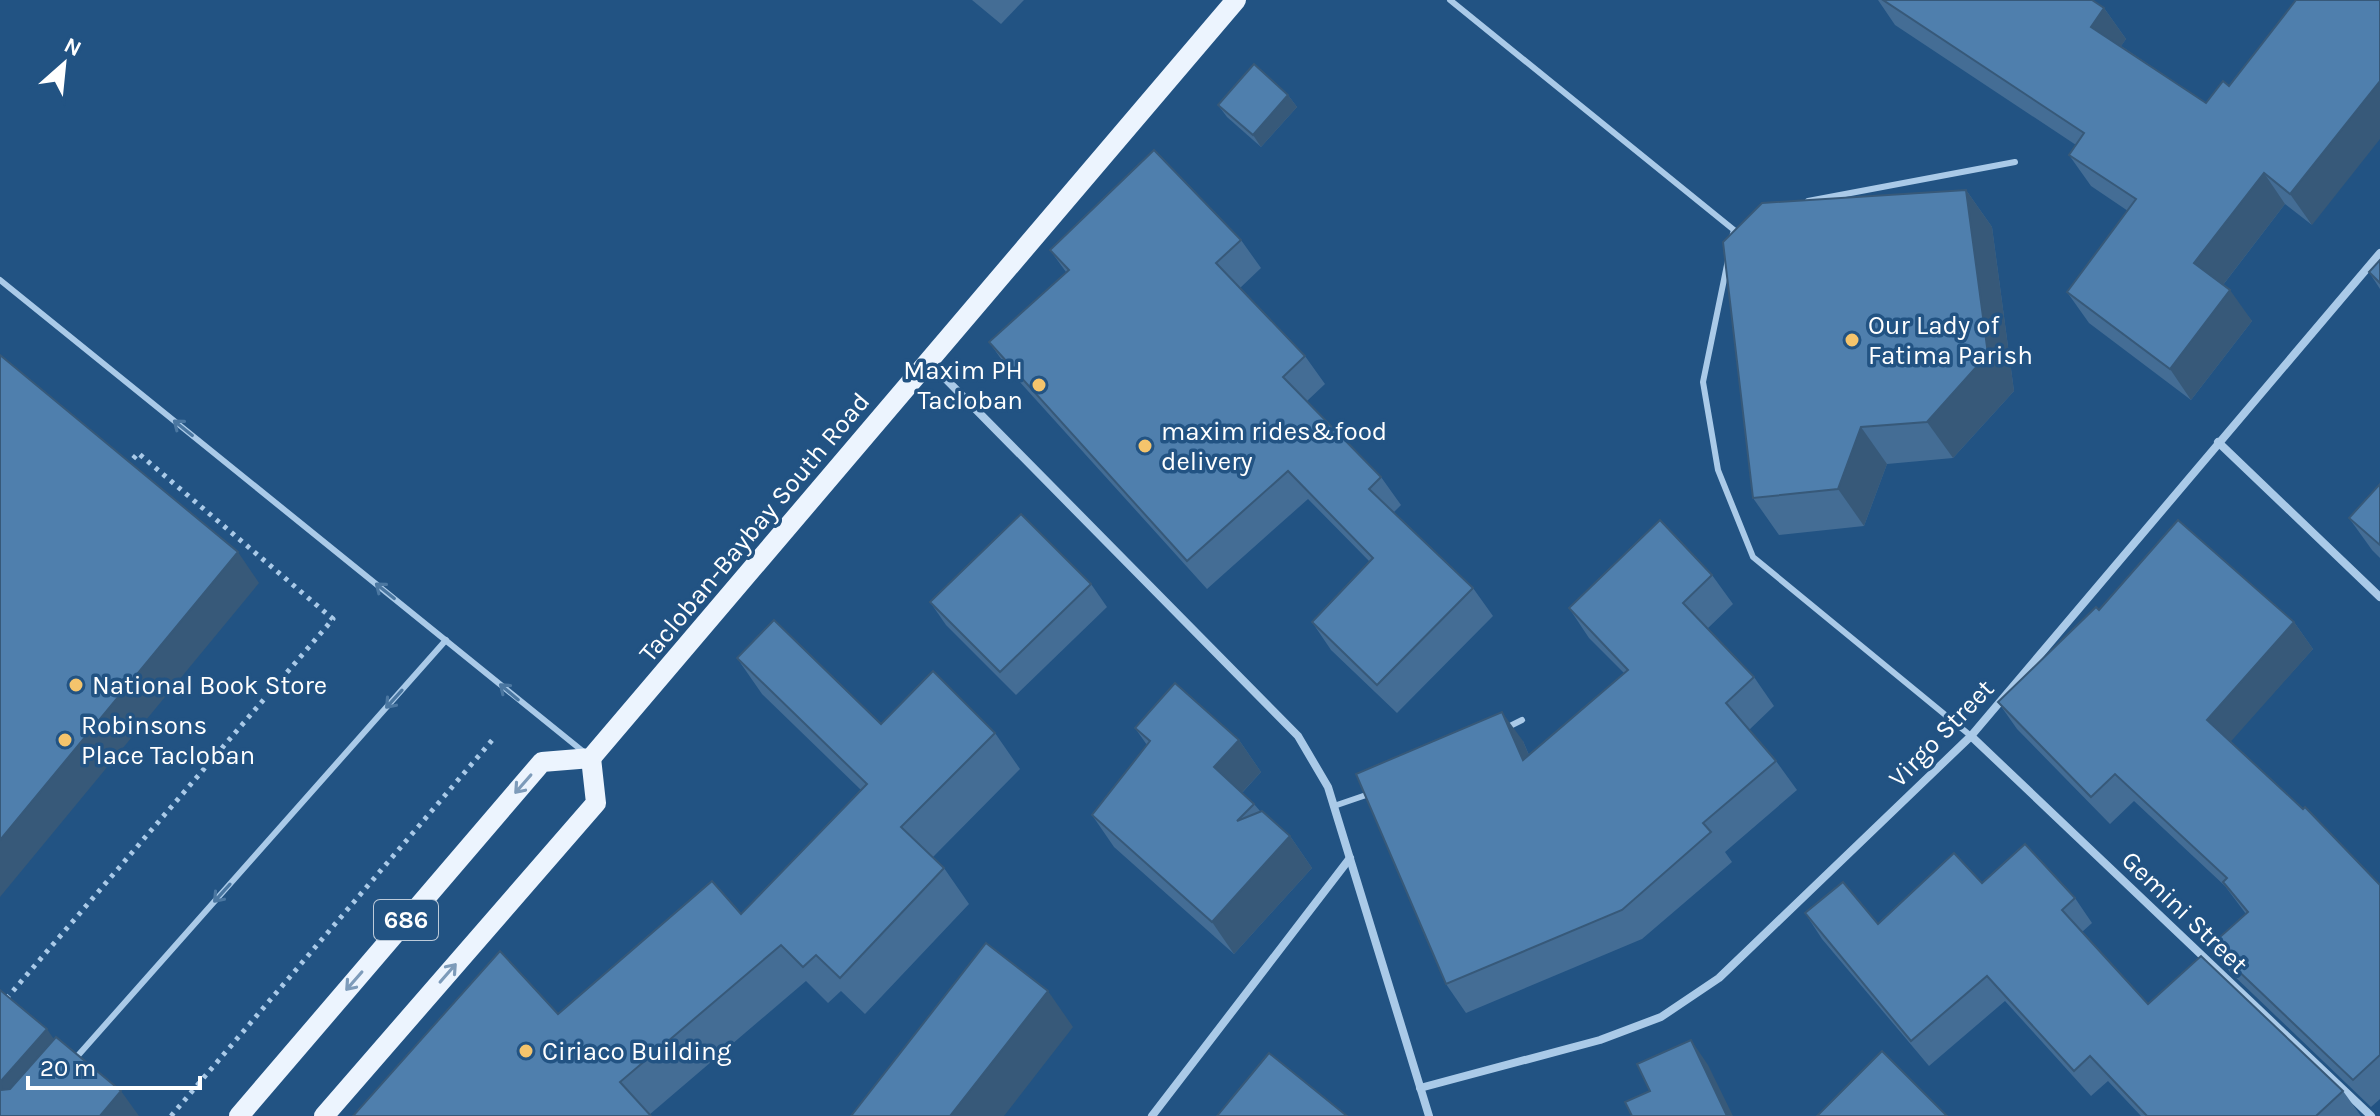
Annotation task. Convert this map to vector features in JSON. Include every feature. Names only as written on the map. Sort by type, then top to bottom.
[{"type":"main road","name":"Tacloban-Baybay South Road","points":[[591,758],[1236,0]]},
{"type":"main road","name":"686","points":[[239,1116],[542,762],[591,758],[596,803],[324,1116]]},
{"type":"street","name":"Virgo Street","points":[[1420,1088],[1600,1040],[1661,1017],[1719,978],[1971,736],[2380,253]]},
{"type":"street","points":[[929,362],[1298,736],[1328,787],[1429,1116]]},
{"type":"street","points":[[2218,442],[2380,597]]},
{"type":"street","name":"Gemini Street","points":[[1971,736],[2371,1116]]},
{"type":"street","points":[[1152,1116],[1350,858]]},
{"type":"lane","points":[[1450,0],[1734,230]]},
{"type":"lane","points":[[1796,205],[1809,200],[2015,162]]},
{"type":"lane","points":[[1734,230],[1746,225]]},
{"type":"lane","points":[[1734,230],[1703,382],[1718,470],[1753,557],[1971,736]]},
{"type":"lane","points":[[0,280],[591,758]]},
{"type":"lane","points":[[72,1063],[446,640]]},
{"type":"lane","points":[[1494,734],[1522,720]]},
{"type":"lane","points":[[1334,806],[1383,789]]},
{"type":"path","points":[[0,1006],[333,619],[138,453],[127,466]]},
{"type":"path","points":[[171,1116],[494,738]]},
{"type":"building","points":[[1883,0],[2092,0],[2104,8],[2091,27],[2206,103],[2223,81],[2229,86],[2296,0],[2380,0],[2380,81],[2290,194],[2264,173],[2194,263],[2230,290],[2170,369],[2067,292],[2136,199],[2069,155],[2084,133]]},
{"type":"building","points":[[1254,64],[1288,95],[1253,135],[1218,105]]},
{"type":"building","points":[[1154,150],[1241,240],[1216,263],[1305,356],[1283,377],[1381,477],[1369,489],[1473,588],[1377,685],[1312,622],[1373,558],[1288,471],[1187,561],[989,342],[1069,270],[1050,250]]},
{"type":"building","points":[[1966,190],[1988,354],[1927,422],[1861,427],[1838,489],[1753,498],[1723,242],[1762,203]]},
{"type":"building","points":[[2380,260],[2380,283],[2369,272]]},
{"type":"building","name":"Robinsons Place Tacloban","points":[[0,355],[238,552],[0,840]]},
{"type":"building","points":[[2380,484],[2380,545],[2349,518]]},
{"type":"building","points":[[1021,514],[1091,584],[1000,672],[930,602]]},
{"type":"building","points":[[1660,520],[1712,575],[1683,603],[1754,677],[1726,703],[1776,761],[1703,823],[1711,832],[1622,910],[1446,984],[1356,774],[1502,712],[1523,760],[1628,670],[1569,608]]},
{"type":"building","points":[[2178,520],[2294,622],[2207,720],[2303,809],[2305,807],[2380,885],[2380,1055],[2353,1080],[2211,945],[2248,912],[2223,882],[2227,878],[2115,774],[2091,797],[1998,702],[2096,607],[2099,610]]},
{"type":"building","points":[[774,620],[881,724],[933,671],[995,733],[901,827],[944,868],[840,978],[816,955],[803,967],[781,945],[620,1082],[651,1116],[353,1116],[500,951],[558,1014],[712,881],[741,914],[867,784],[737,658]]},
{"type":"building","points":[[1175,683],[1239,740],[1214,767],[1254,804],[1237,821],[1262,811],[1290,836],[1212,922],[1092,815],[1150,741],[1135,728]]},
{"type":"building","points":[[2025,844],[2075,898],[2062,910],[2148,1004],[2201,956],[2343,1091],[2316,1116],[2147,1116],[2090,1056],[2074,1071],[1987,976],[1911,1041],[1805,913],[1843,882],[1878,924],[1954,853],[1982,883]]},
{"type":"building","points":[[986,943],[1048,991],[950,1116],[851,1116]]},
{"type":"building","points":[[0,990],[47,1029],[1,1081],[2,1090],[10,1089],[56,1037],[121,1091],[100,1116],[0,1116]]},
{"type":"building","points":[[1691,1040],[1727,1116],[1632,1116],[1625,1102],[1650,1091],[1637,1064]]},
{"type":"building","points":[[1882,1051],[1947,1116],[1817,1116]]},
{"type":"building","points":[[1269,1053],[1347,1116],[1217,1116]]},
{"type":"place","name":"Our Lady of Fatima Parish","points":[[1852,340]]},
{"type":"place","name":"Maxim PH Tacloban","points":[[1039,385]]},
{"type":"place","name":"maxim rides&food delivery","points":[[1145,446]]},
{"type":"place","name":"National Book Store","points":[[76,685]]},
{"type":"place","name":"Robinsons Place Tacloban","points":[[65,740]]},
{"type":"place","name":"Ciriaco Building","points":[[526,1051]]}]
